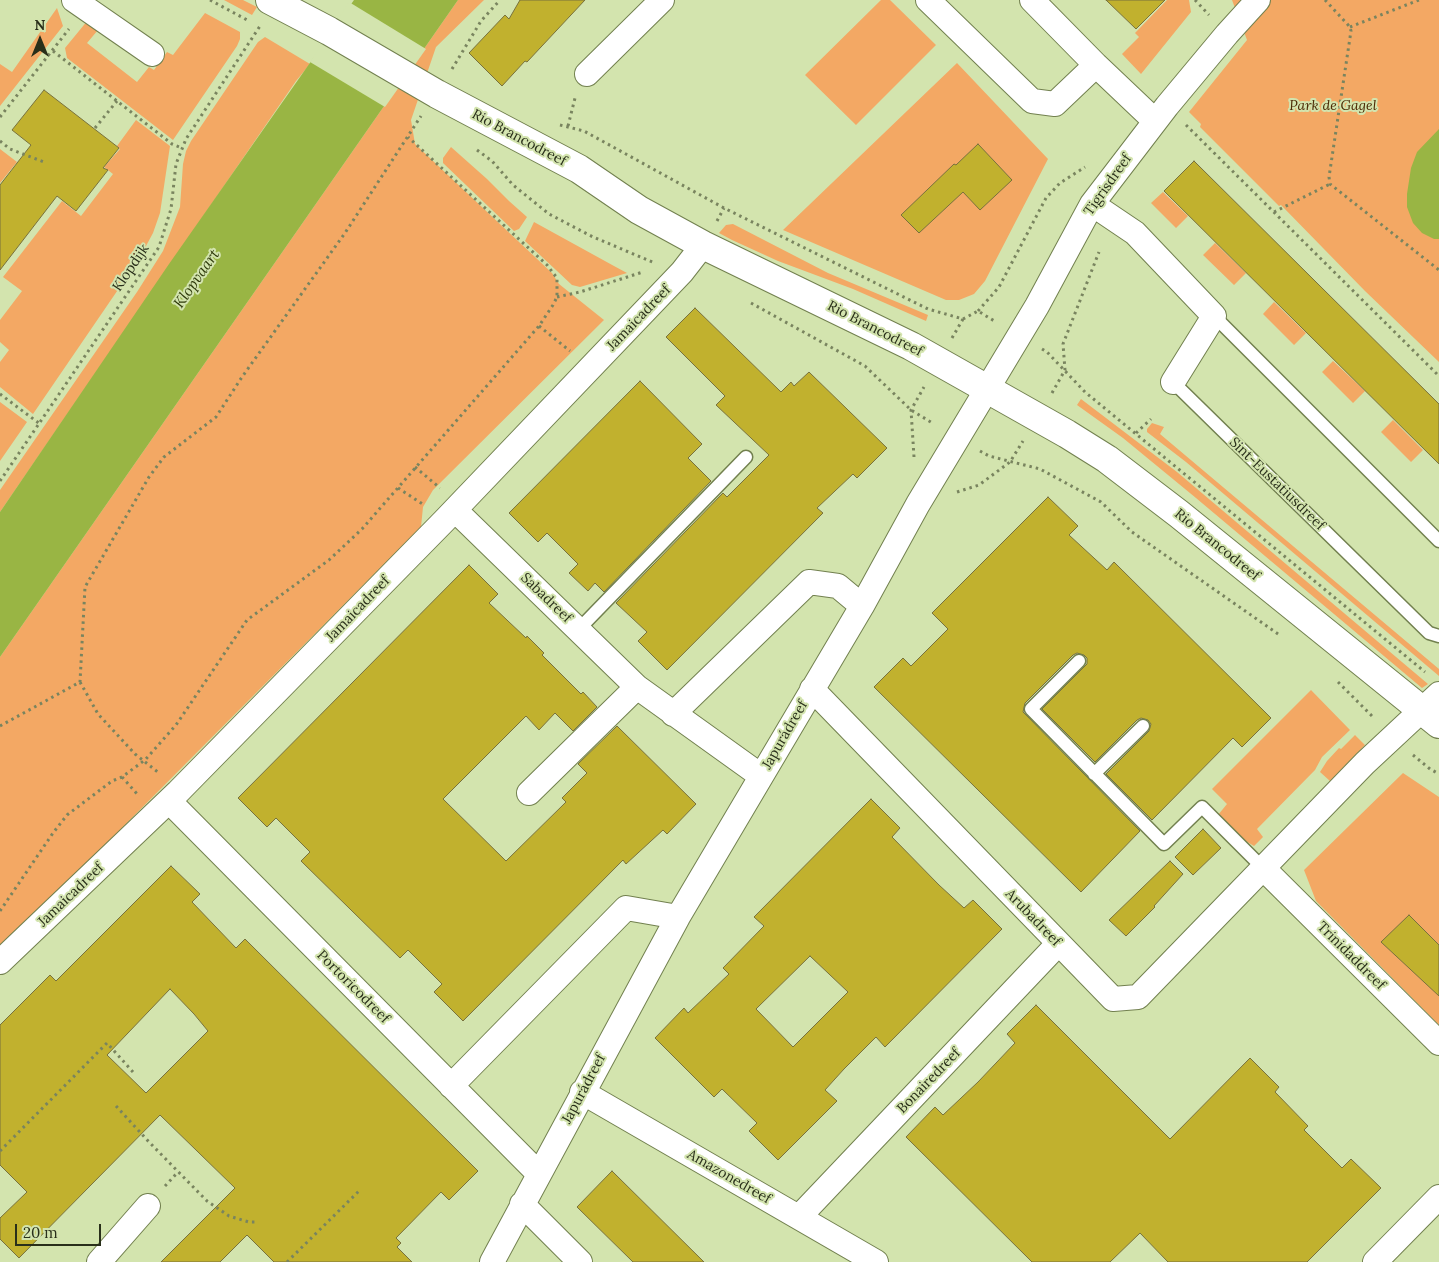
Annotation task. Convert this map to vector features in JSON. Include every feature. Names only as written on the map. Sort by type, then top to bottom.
[{"type":"street","name":"Rio Brancodreef","points":[[270,0],[329,31],[436,94],[579,170],[639,210],[703,244],[911,346],[1107,459],[1433,709]]},
{"type":"street","points":[[587,74],[662,0]]},
{"type":"street","points":[[928,0],[1032,101],[1055,104],[1096,65]]},
{"type":"street","points":[[1032,0],[1096,65],[1161,113]]},
{"type":"street","name":"Tigrisdreef","points":[[987,390],[1092,204],[1161,113],[1258,0]]},
{"type":"street","points":[[80,4],[152,54]]},
{"type":"street","points":[[1092,204],[1135,233],[1214,316]]},
{"type":"street","name":"Jamaicadreef","points":[[0,962],[174,797],[589,370],[673,269],[703,244]]},
{"type":"street","name":"Sint-Eustatiusdreef","points":[[1173,382],[1214,316]]},
{"type":"street","name":"Japurádreef","points":[[492,1262],[538,1173],[678,916],[862,606],[918,504],[987,390]]},
{"type":"street","name":"Sabadreef","points":[[455,510],[637,687],[761,776]]},
{"type":"street","points":[[673,714],[809,582],[838,586],[862,606]]},
{"type":"street","points":[[529,793],[637,687]]},
{"type":"street","name":"Arubadreef","points":[[812,689],[1113,999],[1138,997],[1365,762],[1393,737],[1433,709]]},
{"type":"street","name":"Portoricodreef","points":[[174,797],[451,1086],[538,1173]]},
{"type":"street","name":"Trinidaddreef","points":[[1263,868],[1439,1043]]},
{"type":"street","points":[[451,1086],[626,908],[678,916]]},
{"type":"street","name":"Bonairedreef","points":[[799,1217],[1058,944]]},
{"type":"street","name":"Amazonedreef","points":[[582,1092],[876,1262]]},
{"type":"street","points":[[1376,1262],[1439,1197]]},
{"type":"street","points":[[522,1204],[580,1262]]},
{"type":"street","points":[[99,1262],[148,1206]]},
{"type":"lane","points":[[1214,316],[1439,541]]},
{"type":"lane","name":"Sint-Eustatiusdreef","points":[[1173,382],[1429,632],[1439,636]]},
{"type":"lane","points":[[579,629],[746,457]]},
{"type":"lane","points":[[1079,661],[1031,709],[1164,844],[1202,807],[1263,868]]},
{"type":"lane","points":[[1094,774],[1143,726]]},
{"type":"path","name":"Klopdijk","points":[[0,481],[159,247],[171,209],[176,164],[186,139],[260,26],[210,0]]},
{"type":"path","points":[[174,797],[157,770],[135,754],[98,714],[80,682],[85,587],[148,477],[164,457],[216,417],[242,377],[345,233],[436,94],[481,21],[500,0]]},
{"type":"path","points":[[1325,0],[1350,27],[1351,31],[1329,177],[1330,184],[1439,270]]},
{"type":"path","points":[[1350,27],[1419,0]]},
{"type":"path","points":[[0,118],[53,50],[80,4]]},
{"type":"path","points":[[53,50],[172,144],[182,148]]},
{"type":"path","points":[[95,128],[117,101]]},
{"type":"path","points":[[1161,113],[1274,212],[1439,376]]},
{"type":"path","points":[[0,912],[67,815],[112,781],[122,777],[145,760],[176,725],[247,620],[329,560],[362,528],[539,326],[557,296],[557,278],[547,265],[408,137]]},
{"type":"path","points":[[0,141],[10,149],[44,162]]},
{"type":"path","points":[[477,149],[492,161],[513,185],[549,214],[593,237],[673,269]]},
{"type":"path","points":[[978,311],[999,287],[1046,198],[1060,183],[1093,162]]},
{"type":"path","points":[[1274,212],[1330,184]]},
{"type":"path","points":[[918,504],[979,485],[1010,462],[1065,370],[1063,344],[1102,243],[1114,219]]},
{"type":"path","points":[[557,296],[673,269]]},
{"type":"path","points":[[749,302],[865,366],[911,410],[989,456],[1040,469],[1100,502],[1132,532],[1285,639]]},
{"type":"path","points":[[915,459],[911,410],[963,319]]},
{"type":"path","points":[[539,326],[556,338],[589,370]]},
{"type":"path","points":[[0,394],[40,424]]},
{"type":"path","points":[[1136,433],[1151,419]]},
{"type":"path","points":[[1331,675],[1393,737],[1430,769],[1439,774]]},
{"type":"path","points":[[0,726],[80,682]]},
{"type":"path","points":[[0,1151],[107,1043],[133,1072]]},
{"type":"path","points":[[116,1106],[148,1142],[207,1201],[228,1216],[256,1222]]},
{"type":"path","points":[[287,1262],[360,1190]]},
{"type":"green space","points":[[224,0],[243,0],[257,7],[252,15]]},
{"type":"green space","points":[[458,0],[484,0],[436,47],[411,120],[415,144],[552,273],[559,284],[604,320],[433,490],[423,507],[421,527],[85,865],[0,947],[0,657]]},
{"type":"green space","points":[[881,0],[890,0],[936,45],[856,125],[805,75]]},
{"type":"green space","points":[[1167,0],[1189,0],[1191,12],[1141,74],[1122,54],[1139,37],[1135,33]]},
{"type":"green space","name":"Park de Gagel","points":[[1232,0],[1439,0],[1439,362],[1200,127],[1201,124],[1189,112],[1247,40]]},
{"type":"green space","points":[[57,8],[63,26],[0,106],[0,64],[12,72]]},
{"type":"green space","points":[[205,13],[240,32],[240,39],[173,140],[67,58],[65,48],[88,20],[98,30],[87,43],[137,82],[149,67],[154,70],[167,52],[173,55]]},
{"type":"green space","points":[[265,37],[310,64],[296,81],[0,512],[0,490],[137,292],[163,251],[180,207],[183,164],[186,151],[258,42]]},
{"type":"green space","points":[[957,63],[1048,159],[985,281],[974,294],[959,300],[946,300],[783,230]]},
{"type":"green space","points":[[136,120],[170,146],[160,213],[153,233],[139,259],[33,414],[0,387],[0,362],[9,350],[0,342],[0,320],[22,291],[3,277],[62,201],[81,216],[113,174],[104,167],[120,149],[117,146]]},
{"type":"green space","points":[[451,147],[527,217],[519,229],[514,231],[443,163],[443,158]]},
{"type":"green space","points":[[0,149],[17,162],[0,183]]},
{"type":"green space","points":[[1163,192],[1188,216],[1176,228],[1151,203]]},
{"type":"green space","points":[[534,222],[627,273],[580,287],[572,285],[525,241]]},
{"type":"green space","points":[[733,224],[828,273],[928,315],[926,321],[853,289],[778,261],[719,233],[726,225]]},
{"type":"green space","points":[[1215,243],[1246,273],[1234,285],[1203,255]]},
{"type":"green space","points":[[1274,302],[1306,333],[1294,345],[1263,314]]},
{"type":"green space","points":[[1333,361],[1365,391],[1353,403],[1322,372]]},
{"type":"green space","points":[[1081,399],[1177,472],[1428,684],[1422,688],[1123,438],[1077,405]]},
{"type":"green space","points":[[0,402],[27,422],[0,461]]},
{"type":"green space","points":[[1393,420],[1423,450],[1411,462],[1381,432]]},
{"type":"green space","points":[[1152,423],[1164,427],[1160,434],[1439,669],[1439,676],[1186,462],[1147,432]]},
{"type":"green space","points":[[1311,690],[1350,730],[1322,757],[1315,770],[1257,829],[1263,837],[1254,846],[1244,840],[1218,815],[1227,804],[1212,789]]},
{"type":"green space","points":[[1355,735],[1365,745],[1330,781],[1320,772],[1339,748],[1341,749]]},
{"type":"green space","points":[[1403,773],[1439,797],[1439,1025],[1316,901],[1304,870]]},
{"type":"water","name":"Klopvaart","points":[[354,0],[458,0],[0,657],[0,512],[169,264]]},
{"type":"water","points":[[1439,129],[1439,239],[1434,239],[1422,233],[1413,223],[1407,207],[1407,194],[1411,168],[1417,152]]},
{"type":"pier","points":[[349,2],[426,49],[385,107],[310,62]]},
{"type":"building","points":[[520,0],[585,0],[502,86],[469,53],[505,15],[509,19]]},
{"type":"building","points":[[1106,0],[1165,0],[1136,29]]},
{"type":"building","points":[[44,90],[119,148],[103,168],[108,170],[76,211],[57,196],[0,270],[0,185],[31,145],[12,130]]},
{"type":"building","points":[[978,144],[1012,180],[980,210],[963,192],[919,233],[901,215],[954,164],[956,165]]},
{"type":"building","points":[[1194,161],[1439,404],[1439,464],[1164,191]]},
{"type":"building","points":[[695,308],[781,392],[791,382],[794,386],[809,372],[887,448],[857,478],[853,474],[817,508],[823,513],[667,670],[638,641],[647,632],[616,603],[723,493],[727,497],[769,455],[716,405],[725,396],[666,337]]},
{"type":"building","points":[[640,381],[702,444],[688,458],[711,481],[604,592],[595,583],[588,591],[569,573],[578,564],[547,533],[538,542],[509,513]]},
{"type":"building","points":[[1048,497],[1078,526],[1069,535],[1107,570],[1114,562],[1271,718],[1242,747],[1233,738],[1152,820],[1106,774],[1149,731],[1151,724],[1148,720],[1141,718],[1137,720],[1095,762],[1042,709],[1087,664],[1087,658],[1084,655],[1077,653],[1073,655],[1025,703],[1023,712],[1140,831],[1081,892],[874,687],[903,658],[911,666],[948,629],[932,613]]},
{"type":"building","points":[[469,565],[498,594],[489,603],[526,638],[527,636],[544,653],[542,655],[581,694],[583,692],[597,707],[573,731],[555,713],[539,730],[526,716],[443,799],[506,861],[566,802],[562,798],[587,773],[578,764],[617,726],[696,804],[667,834],[663,830],[626,864],[623,860],[463,1021],[434,992],[442,984],[408,950],[400,958],[301,861],[310,852],[276,818],[267,827],[238,798]]},
{"type":"building","points":[[871,799],[900,828],[892,837],[939,885],[964,908],[973,900],[1002,929],[885,1047],[876,1037],[844,1069],[825,1090],[837,1101],[778,1160],[749,1131],[757,1123],[722,1089],[714,1097],[655,1038],[684,1008],[688,1013],[729,974],[723,968],[764,926],[754,917]],"holes":[[[810,956],[848,992],[793,1047],[756,1009]]]},
{"type":"building","points":[[1203,829],[1221,848],[1193,875],[1175,857]]},
{"type":"building","points":[[1170,861],[1183,874],[1155,907],[1126,936],[1109,920]]},
{"type":"building","points":[[171,866],[200,894],[192,902],[236,948],[245,939],[478,1171],[449,1200],[441,1192],[396,1238],[401,1243],[397,1247],[412,1262],[274,1262],[247,1235],[220,1262],[161,1262],[235,1188],[160,1115],[19,1258],[0,1239],[0,1218],[27,1192],[0,1165],[0,1025],[50,975],[56,981]],"holes":[[[170,989],[208,1031],[146,1093],[107,1055]]]},
{"type":"building","points":[[1409,915],[1439,945],[1439,996],[1381,942]]},
{"type":"building","points":[[1036,1005],[1170,1139],[1250,1058],[1279,1087],[1275,1092],[1308,1126],[1304,1130],[1342,1168],[1351,1159],[1381,1188],[1307,1262],[1168,1262],[1140,1233],[1110,1262],[1032,1262],[906,1137],[935,1107],[943,1115],[978,1082],[1015,1043],[1007,1034]]},
{"type":"building","points":[[612,1171],[704,1262],[633,1262],[577,1207]]}]
